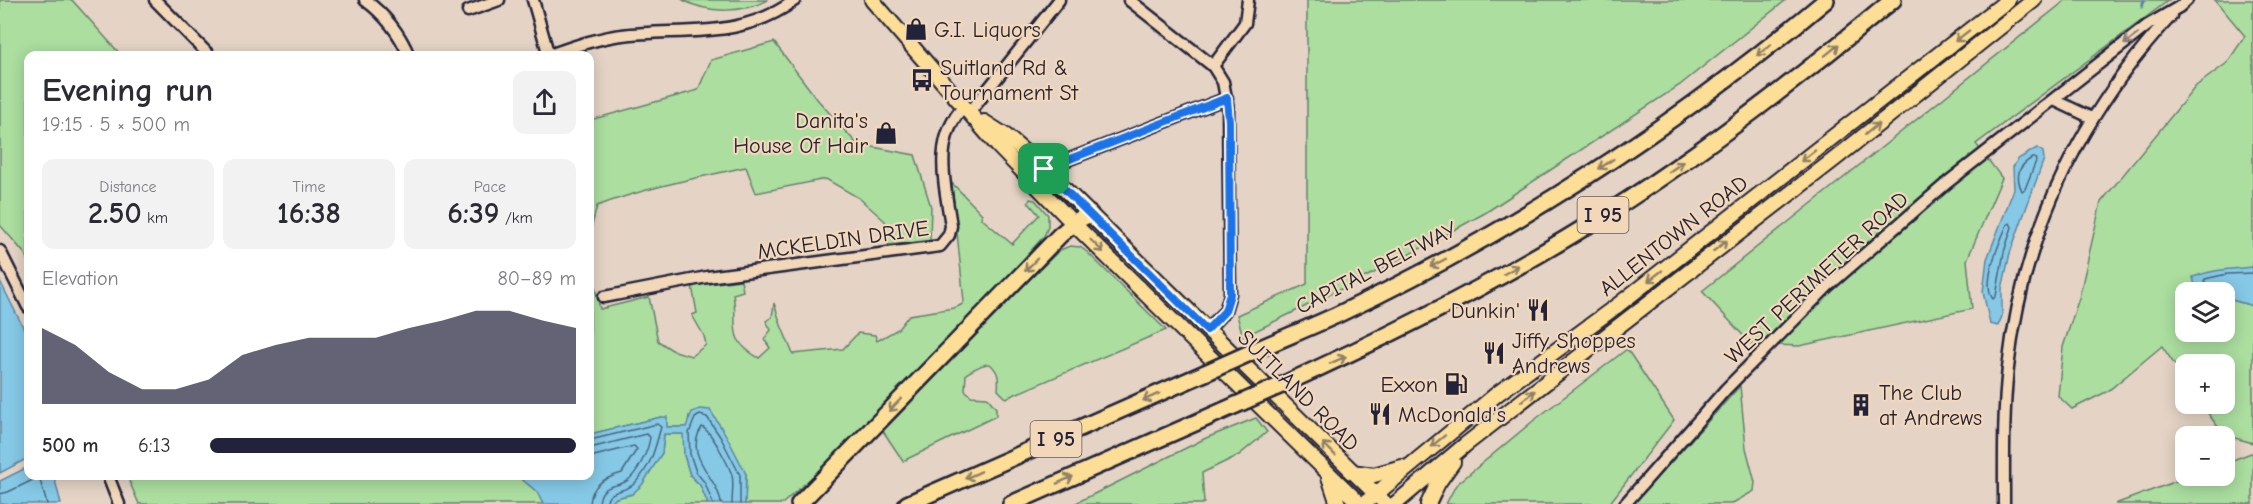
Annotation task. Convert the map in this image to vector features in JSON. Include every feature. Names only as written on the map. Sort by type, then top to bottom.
[{"type":"highway","name":"CAPITAL BELTWAY","points":[[907,504],[1339,314],[1463,250],[1582,180],[1707,94],[1826,0]]},
{"type":"highway","name":"I 95","points":[[1011,504],[1284,384],[1419,320],[1491,282],[1608,212],[1685,161],[1793,82],[1893,0]]},
{"type":"highway","points":[[799,504],[1073,223],[1090,214]]},
{"type":"main road","name":"SUITLAND ROAD","points":[[872,0],[998,146],[1073,223],[1362,504]]},
{"type":"main road","name":"ALLENTOWN ROAD","points":[[1362,504],[1381,499],[1412,463],[1497,394],[1618,305],[2008,0]]},
{"type":"main road","name":"ALLENTOWN ROAD","points":[[1395,504],[1465,446],[1836,158],[2034,0]]},
{"type":"main road","points":[[1988,16],[1997,28]]},
{"type":"main road","name":"SUITLAND ROAD","points":[[967,109],[1006,136],[1044,169],[1381,499]]},
{"type":"main road","points":[[1618,305],[1628,318]]},
{"type":"main road","points":[[1428,504],[1438,483],[1465,446]]},
{"type":"main road","points":[[1351,471],[1379,475],[1412,463]]},
{"type":"main road","points":[[1326,470],[1338,504]]},
{"type":"street","points":[[155,0],[205,51]]},
{"type":"street","points":[[365,0],[381,14],[399,36],[406,51]]},
{"type":"street","points":[[468,11],[499,0]]},
{"type":"street","points":[[533,0],[547,51]]},
{"type":"street","points":[[563,51],[620,36],[700,32],[730,28],[764,19],[795,0]]},
{"type":"street","points":[[967,109],[1059,0]]},
{"type":"street","points":[[1129,0],[1213,66],[1223,82],[1227,98],[1230,294],[1225,311],[1207,330]]},
{"type":"street","points":[[1213,66],[1245,22],[1248,0]]},
{"type":"street","points":[[2004,504],[2006,395],[2011,342],[2021,289],[2047,208],[2072,153],[2092,118],[2139,51],[2183,3]]},
{"type":"street","name":"WEST PERIMETER ROAD","points":[[1625,504],[1726,389],[1828,286],[1948,182],[2148,25],[2183,3]]},
{"type":"street","points":[[1044,169],[1227,98]]},
{"type":"street","points":[[2054,100],[2092,118]]},
{"type":"street","name":"MCKELDIN DRIVE","points":[[604,297],[707,277],[940,246],[946,241],[951,226],[942,167],[945,140],[952,122],[967,109]]},
{"type":"street","points":[[0,251],[24,299]]},
{"type":"street","points":[[110,480],[119,504]]},
{"type":"green space","points":[[0,0],[72,0],[117,51],[24,51],[24,253],[0,225]]},
{"type":"green space","points":[[683,0],[768,0],[748,7],[714,10]]},
{"type":"green space","points":[[1307,0],[1786,0],[1680,85],[1485,213],[1388,266],[1243,337],[1237,315],[1307,284]]},
{"type":"green space","points":[[2066,0],[2169,0],[1976,144],[2002,178],[1967,260],[1972,309],[1799,346],[1751,344],[1702,291]]},
{"type":"green space","points":[[2215,0],[2253,0],[2253,267],[2207,282],[2175,282],[2175,342],[2235,342],[2235,301],[2253,306],[2253,443],[2235,438],[2235,426],[2217,426],[2208,414],[2235,414],[2235,354],[2175,354],[2175,365],[2162,346],[2108,391],[2072,409],[2058,396],[2063,347],[2079,298],[2101,202],[2196,86],[2227,63],[2245,36]]},
{"type":"green space","points":[[774,42],[817,99],[857,144],[915,155],[931,207],[930,241],[888,245],[885,221],[859,198],[826,179],[756,193],[746,167],[689,179],[615,200],[597,206],[594,218],[594,119],[698,90],[711,60]]},
{"type":"green space","points":[[952,183],[982,214],[981,218],[1012,244],[1039,215],[1028,202],[1030,199],[1035,200],[1048,215],[1048,227],[1044,236],[884,408],[782,504],[745,504],[746,474],[689,416],[687,427],[667,427],[661,417],[594,433],[594,283],[600,309],[649,297],[658,341],[672,350],[691,356],[706,345],[704,336],[692,315],[697,313],[692,286],[741,280],[743,291],[733,294],[737,338],[748,351],[759,358],[770,348],[764,339],[771,330],[766,321],[772,317],[774,303],[793,354],[843,349],[858,333],[875,335],[877,341],[898,329],[909,315],[954,308],[964,302]]},
{"type":"green space","points":[[1070,246],[1080,247],[1087,252],[1166,330],[1006,398],[998,390],[998,376],[993,367],[987,364],[978,367],[966,374],[965,390],[971,396],[987,397],[996,408],[996,416],[903,461],[883,431],[1030,279],[1060,250]]},
{"type":"green space","points":[[1627,349],[1674,420],[1609,504],[1446,504],[1456,485],[1533,421]]},
{"type":"green space","points":[[1740,386],[1746,448],[1755,482],[1754,491],[1731,504],[1633,504]]},
{"type":"green space","points":[[1256,418],[1267,432],[1239,455],[1202,473],[1204,503],[1074,504],[1206,438]]},
{"type":"green space","points":[[664,434],[684,434],[684,455],[690,475],[700,485],[708,504],[610,504],[616,498],[632,494],[662,453]]},
{"type":"green space","points":[[2253,453],[2253,504],[2115,504],[2175,482],[2175,486],[2235,486],[2235,459]]},
{"type":"green space","points":[[129,480],[523,480],[538,492],[543,504],[139,504]]},
{"type":"water","points":[[2037,148],[2043,152],[2044,159],[2010,253],[2002,289],[2002,316],[1998,326],[1990,324],[1983,292],[1987,259],[2014,189],[2013,167],[2018,159]]},
{"type":"water","points":[[2253,267],[2253,306],[2235,301],[2235,282],[2194,282],[2193,277],[2223,270]]},
{"type":"water","points":[[0,281],[24,329],[24,460],[0,473]]},
{"type":"water","points":[[700,409],[710,410],[726,435],[746,474],[745,504],[708,504],[700,485],[690,475],[684,455],[683,434],[664,434],[662,453],[642,485],[632,494],[616,498],[610,504],[543,504],[537,492],[523,480],[594,480],[594,433],[661,417],[667,417],[667,427],[686,427],[692,412]]},
{"type":"water","points":[[24,469],[24,480],[55,480],[61,504],[0,504],[0,481]]},
{"type":"waterway","points":[[2142,7],[2144,0]]},
{"type":"place","name":"G.I. Liquors","points":[[916,29]]},
{"type":"place","name":"Suitland Rd & Tournament St","points":[[922,80]]},
{"type":"place","name":"Danita's House Of Hair","points":[[886,133]]},
{"type":"place","name":"Dunkin'","points":[[1538,310]]},
{"type":"place","name":"Jiffy Shoppes Andrews","points":[[1494,353]]},
{"type":"place","name":"Exxon","points":[[1456,384]]},
{"type":"place","name":"The Club at Andrews","points":[[1861,405]]},
{"type":"place","name":"McDonald's","points":[[1380,414]]},
{"type":"route","points":[[1227,98],[1231,283],[1229,300],[1221,316],[1207,330],[1044,169],[1227,98]]}]
